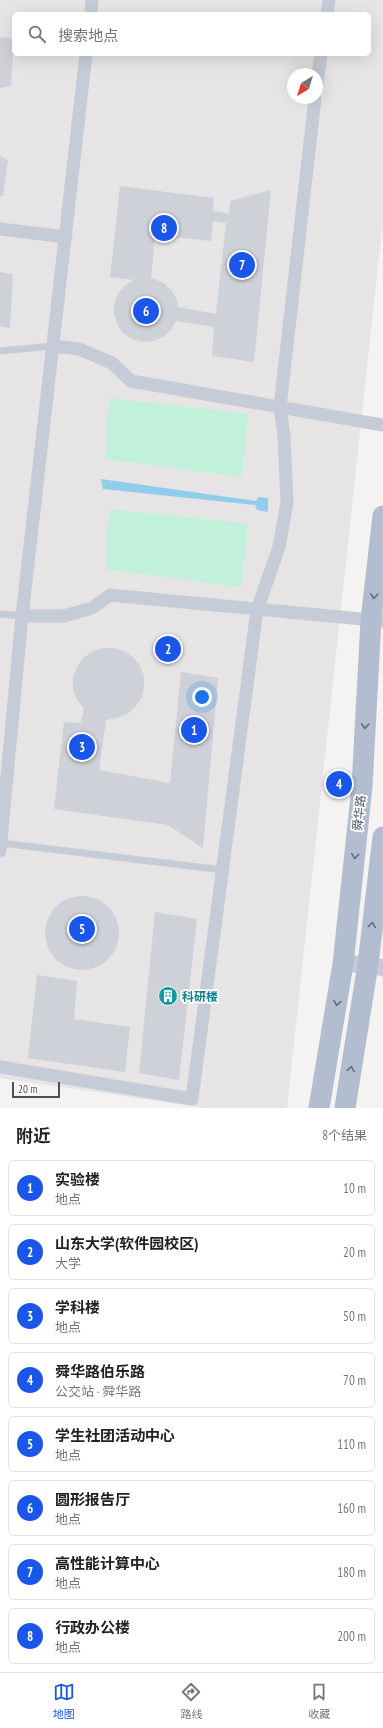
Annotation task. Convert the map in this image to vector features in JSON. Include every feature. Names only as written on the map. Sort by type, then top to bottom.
[{"type":"main road","name":"舜华路","points":[[318,1108],[343,964],[362,787],[377,621],[383,516]]},
{"type":"main road","points":[[345,1108],[375,966],[383,837]]},
{"type":"street","points":[[91,12],[92,0]]},
{"type":"street","points":[[327,12],[329,0]]},
{"type":"street","points":[[0,847],[22,616],[86,56]]},
{"type":"street","points":[[319,68],[321,56]]},
{"type":"street","points":[[0,1067],[192,1099],[257,610],[279,547],[287,502],[284,436],[280,407],[314,104]]},
{"type":"street","points":[[0,229],[66,237]]},
{"type":"street","points":[[53,346],[79,349],[112,363],[131,381],[383,425]]},
{"type":"street","points":[[22,616],[64,616],[92,608],[110,595],[377,621]]},
{"type":"street","points":[[343,964],[375,966]]},
{"type":"lane","points":[[0,351],[53,346]]},
{"type":"lane","points":[[0,614],[22,616]]},
{"type":"lane","points":[[0,847],[223,870]]},
{"type":"shaded area","points":[[0,0],[383,0],[383,220],[287,1108],[205,1108],[0,1078]]},
{"type":"green space","points":[[109,398],[248,414],[242,477],[105,459]]},
{"type":"green space","points":[[109,509],[248,524],[241,587],[105,569]]},
{"type":"water","points":[[101,479],[256,501],[258,497],[268,498],[268,512],[257,510],[255,505],[103,489]]},
{"type":"building","points":[[0,37],[12,39],[13,56],[11,86],[0,88]]},
{"type":"building","points":[[0,156],[8,160],[3,196],[0,196]]},
{"type":"building","points":[[120,186],[214,198],[213,211],[229,214],[230,201],[271,190],[254,362],[212,356],[214,327],[176,321],[171,330],[163,337],[153,341],[142,342],[132,339],[123,333],[117,324],[114,314],[114,304],[118,294],[125,285],[134,280],[110,277]],"holes":[[[213,221],[226,223],[216,314],[178,307],[177,300],[172,291],[164,283],[151,278],[155,235],[211,241]]]},
{"type":"building","points":[[0,272],[13,274],[10,328],[0,326]]},
{"type":"building","points":[[103,648],[114,648],[124,651],[133,657],[140,666],[144,676],[144,688],[142,698],[127,714],[106,720],[99,770],[170,783],[181,672],[218,678],[203,848],[168,825],[54,809],[64,722],[81,723],[84,708],[77,700],[73,689],[73,678],[77,667],[83,658],[92,652]]},
{"type":"building","points":[[82,896],[96,899],[108,907],[116,919],[119,933],[116,947],[108,959],[96,967],[82,970],[68,967],[56,959],[48,947],[45,933],[48,919],[56,907],[68,899]]},
{"type":"building","name":"科研楼","points":[[155,912],[197,919],[179,1080],[139,1073]]},
{"type":"building","points":[[37,975],[77,981],[74,1019],[130,1027],[125,1072],[28,1058]]},
{"type":"place","name":"行政办公楼","points":[[164,228]]},
{"type":"place","name":"高性能计算中心","points":[[242,265]]},
{"type":"place","name":"圆形报告厅","points":[[146,311]]},
{"type":"place","name":"山东大学(软件园校区)","points":[[168,649]]},
{"type":"place","name":"实验楼","points":[[194,730]]},
{"type":"place","name":"学科楼","points":[[82,747]]},
{"type":"place","name":"舜华路伯乐路","points":[[339,784]]},
{"type":"place","name":"学生社团活动中心","points":[[82,929]]},
{"type":"place","name":"科研楼","points":[[168,996]]}]
